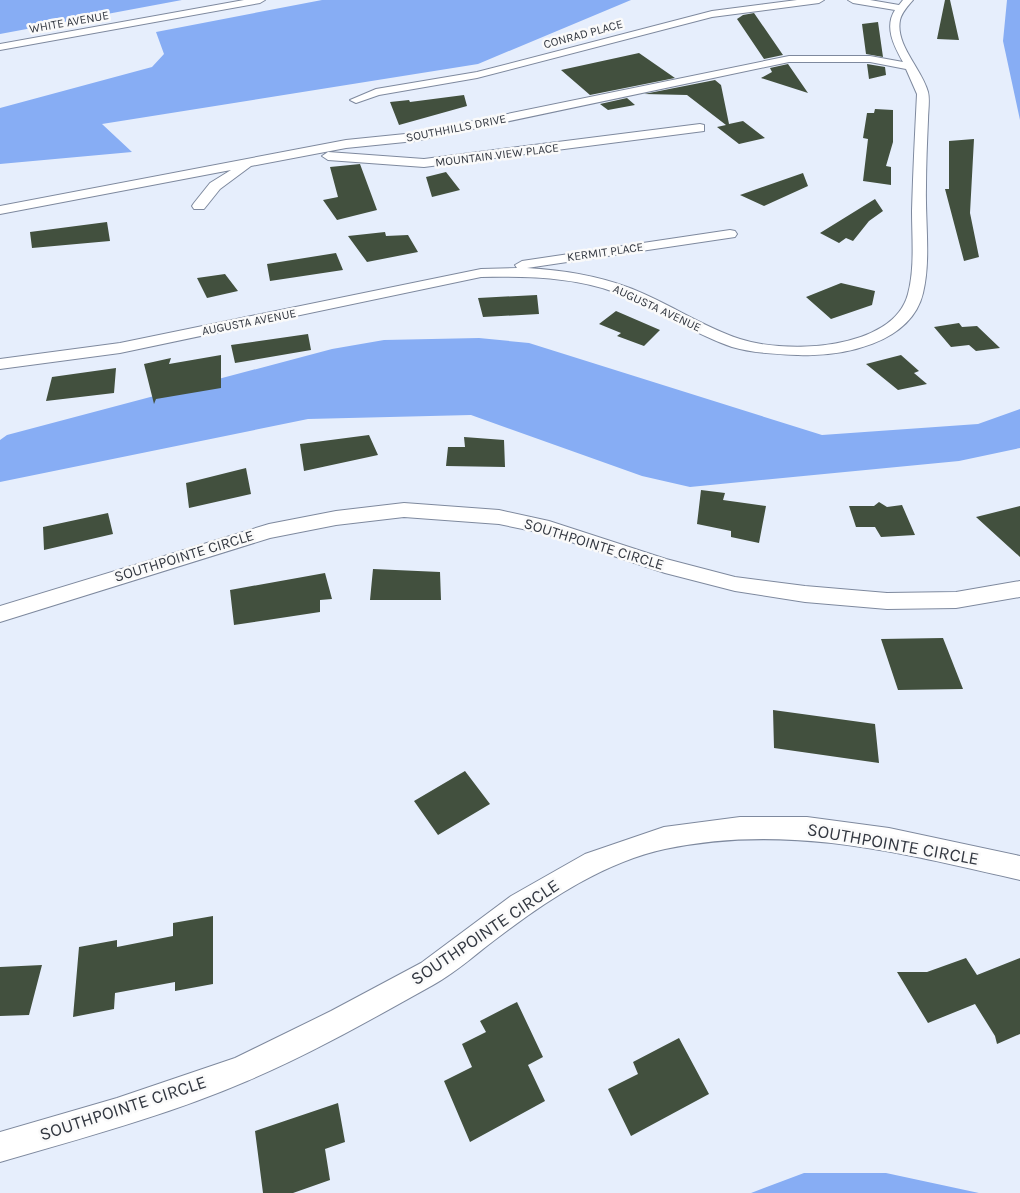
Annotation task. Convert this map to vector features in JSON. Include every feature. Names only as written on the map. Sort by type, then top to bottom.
[{"type":"street","name":"WHITE AVENUE","points":[[0,46],[260,0]]},
{"type":"street","name":"CONRAD PLACE","points":[[356,100],[376,92],[477,75],[712,14],[819,0]]},
{"type":"street","points":[[853,0],[904,4]]},
{"type":"street","name":"AUGUSTA AVENUE","points":[[0,364],[57,358],[120,348],[481,273],[542,273],[582,278],[622,290],[700,328],[740,344],[790,351],[831,350],[873,339],[898,322],[914,300],[918,269],[923,94],[919,81],[911,68],[895,30],[895,20],[904,4]]},
{"type":"street","name":"SOUTHHILLS DRIVE","points":[[0,210],[346,144],[415,137],[789,59],[870,59],[911,68]]},
{"type":"street","name":"MOUNTAIN VIEW PLACE","points":[[294,154],[424,163],[700,128]]},
{"type":"street","points":[[199,206],[215,186],[250,162]]},
{"type":"street","name":"KERMIT PLACE","points":[[481,273],[548,260],[730,234]]},
{"type":"street","name":"SOUTHPOINTE CIRCLE","points":[[3,608],[269,530],[404,510],[499,517],[549,528],[665,566],[735,584],[805,594],[887,601],[956,600],[1020,589]]},
{"type":"street","name":"SOUTHPOINTE CIRCLE","points":[[0,1147],[117,1114],[240,1070],[342,1021],[430,972],[520,905],[594,862],[664,838],[740,828],[807,828],[889,839],[1020,868]]},
{"type":"shaded area","points":[[0,0],[182,0],[0,34]]},
{"type":"shaded area","points":[[322,0],[631,0],[478,64],[102,124],[132,152],[0,164],[0,108],[152,67],[164,54],[156,32]]},
{"type":"shaded area","points":[[1007,0],[1020,0],[1020,120],[1003,41]]},
{"type":"shaded area","points":[[479,338],[529,343],[822,435],[978,424],[1020,409],[1020,448],[959,461],[690,487],[642,476],[471,415],[308,419],[0,482],[0,440],[7,435],[332,349],[384,340]]},
{"type":"shaded area","points":[[804,1173],[886,1173],[979,1193],[751,1193]]},
{"type":"building","points":[[945,0],[950,0],[959,40],[937,39]]},
{"type":"building","points":[[754,13],[783,55],[764,59],[737,19],[743,15]]},
{"type":"building","points":[[878,22],[883,57],[866,54],[862,24]]},
{"type":"building","points":[[639,53],[675,78],[590,95],[561,70]]},
{"type":"building","points":[[788,64],[808,93],[761,78],[772,72],[770,68]]},
{"type":"building","points":[[867,64],[885,67],[886,75],[869,79]]},
{"type":"building","points":[[715,80],[721,85],[729,124],[743,121],[765,138],[739,144],[717,127],[726,125],[687,95],[644,94]]},
{"type":"building","points":[[464,95],[467,106],[399,125],[390,102],[409,100],[410,102]]},
{"type":"building","points":[[627,98],[635,105],[608,110],[600,104]]},
{"type":"building","points":[[875,109],[893,110],[893,142],[886,166],[891,167],[891,185],[863,181],[868,139],[863,138],[867,113],[874,113]]},
{"type":"building","points":[[974,139],[970,213],[979,257],[964,261],[945,189],[949,189],[949,141]]},
{"type":"building","points":[[360,164],[377,210],[337,220],[323,200],[338,197],[330,167]]},
{"type":"building","points":[[446,172],[460,190],[432,197],[426,177]]},
{"type":"building","points":[[803,173],[808,186],[764,206],[740,195]]},
{"type":"building","points":[[875,199],[883,211],[869,221],[853,241],[846,238],[839,243],[820,233]]},
{"type":"building","points":[[107,222],[110,241],[32,248],[30,232]]},
{"type":"building","points":[[385,232],[386,236],[408,235],[418,252],[367,262],[348,236]]},
{"type":"building","points":[[336,253],[343,270],[270,281],[267,264]]},
{"type":"building","points":[[225,274],[238,291],[207,298],[197,278]]},
{"type":"building","points":[[841,283],[875,291],[872,305],[831,319],[806,297]]},
{"type":"building","points":[[537,295],[539,314],[483,317],[478,298]]},
{"type":"building","points":[[616,311],[660,330],[644,346],[617,336],[621,333],[599,324]]},
{"type":"building","points":[[959,323],[962,327],[977,326],[1000,348],[976,351],[969,345],[951,347],[934,327]]},
{"type":"building","points":[[308,334],[311,350],[235,363],[231,345]]},
{"type":"building","points":[[221,355],[221,388],[156,399],[154,404],[144,364],[171,358],[169,364]]},
{"type":"building","points":[[901,355],[919,371],[914,373],[927,384],[898,390],[866,364]]},
{"type":"building","points":[[116,368],[114,393],[46,401],[52,377]]},
{"type":"building","points":[[369,435],[378,455],[304,471],[300,444]]},
{"type":"building","points":[[464,437],[504,440],[505,467],[446,466],[448,447],[465,447]]},
{"type":"building","points":[[246,468],[251,494],[189,508],[186,483]]},
{"type":"building","points":[[701,490],[725,493],[723,500],[766,506],[759,543],[731,537],[731,531],[697,524]]},
{"type":"building","points":[[879,502],[887,507],[902,505],[915,535],[881,537],[875,527],[856,527],[849,506],[874,506]]},
{"type":"building","points":[[1020,506],[1020,557],[976,517]]},
{"type":"building","points":[[108,513],[113,534],[44,550],[43,527]]},
{"type":"building","points":[[373,569],[440,572],[441,600],[370,600]]},
{"type":"building","points":[[325,573],[332,599],[320,600],[320,612],[234,625],[230,590]]},
{"type":"building","points":[[943,638],[963,689],[898,690],[881,639]]},
{"type":"building","points":[[773,710],[875,724],[879,763],[774,748]]},
{"type":"building","points":[[465,771],[490,804],[438,835],[414,801]]},
{"type":"building","points":[[213,916],[213,984],[175,991],[175,982],[115,993],[114,1009],[73,1017],[79,947],[117,940],[117,947],[173,936],[173,923]]},
{"type":"building","points":[[966,958],[977,975],[1020,958],[1020,1034],[997,1044],[995,1036],[975,1004],[928,1023],[897,972],[927,972]]},
{"type":"building","points":[[42,965],[29,1015],[0,1016],[0,967]]},
{"type":"building","points":[[517,1002],[543,1057],[528,1065],[545,1101],[470,1142],[444,1081],[472,1067],[462,1044],[486,1032],[480,1021]]},
{"type":"building","points":[[679,1038],[709,1094],[631,1136],[608,1089],[638,1074],[633,1062]]},
{"type":"building","points":[[338,1103],[345,1142],[325,1149],[330,1180],[293,1193],[263,1193],[255,1131]]}]
